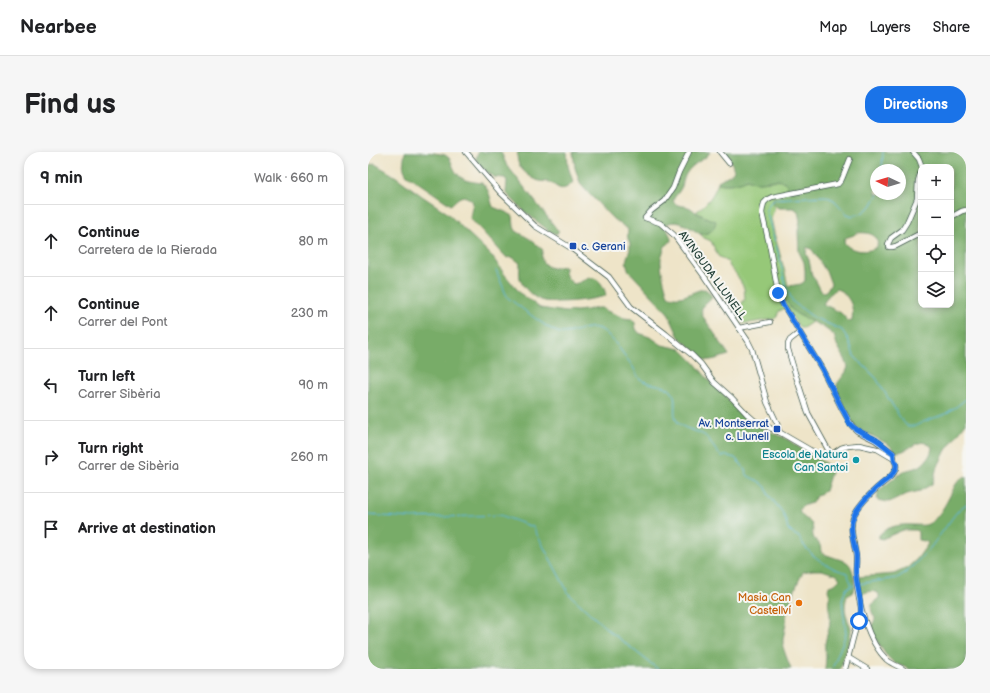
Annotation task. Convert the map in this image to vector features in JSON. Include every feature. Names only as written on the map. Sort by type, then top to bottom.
[{"type":"street","points":[[466,152],[500,192],[535,226],[571,248],[609,277],[631,307],[692,355],[701,364],[714,382],[755,421],[779,432],[818,454],[826,456],[831,455],[846,446],[859,445],[877,449],[894,459]]},
{"type":"street","name":"AVINGUDA LLUNELL","points":[[689,152],[673,188],[664,201],[651,210],[645,218],[660,223],[674,235],[739,328],[752,349],[767,402],[779,432]]},
{"type":"street","points":[[720,152],[729,163]]},
{"type":"street","points":[[913,152],[921,164]]},
{"type":"street","points":[[850,159],[842,179],[838,184],[772,197],[766,201],[763,207],[762,217],[770,248],[779,297],[799,333],[822,369],[850,424],[855,430],[875,440],[893,453],[895,457],[895,472],[875,490],[860,507],[853,517],[852,533],[856,557],[856,580],[865,622],[883,656],[888,661],[903,669]]},
{"type":"street","points":[[918,181],[917,199],[907,222],[903,228],[891,238],[888,245],[892,247],[896,246],[918,235]]},
{"type":"street","points":[[954,215],[966,210]]},
{"type":"street","points":[[739,328],[770,322]]},
{"type":"street","points":[[799,333],[792,338],[788,344],[797,381],[808,413],[831,455]]},
{"type":"street","points":[[845,669],[857,624],[861,616],[861,609]]},
{"type":"street","points":[[857,624],[862,620],[865,622]]},
{"type":"street","points":[[849,658],[867,669]]},
{"type":"green space","points":[[405,152],[445,155],[449,158],[460,177],[482,183],[485,186],[493,207],[513,216],[516,231],[530,239],[543,250],[542,259],[545,265],[553,268],[565,267],[566,276],[574,284],[589,278],[596,279],[603,286],[606,296],[569,302],[556,302],[540,300],[533,296],[529,293],[520,279],[520,263],[512,257],[507,258],[470,218],[473,202],[464,196],[456,200],[451,205],[407,175],[403,166]]},
{"type":"green space","points":[[478,152],[501,152],[506,164],[559,232],[556,234],[549,231],[524,211],[506,193],[507,181],[505,178],[494,177],[481,167],[476,159]]},
{"type":"green space","points":[[518,152],[567,152],[568,166],[573,182],[568,187],[561,189],[549,182],[539,181],[533,178],[523,171],[519,165],[517,158]]},
{"type":"green space","points":[[573,152],[710,152],[688,171],[682,186],[673,201],[678,205],[692,209],[698,214],[716,221],[714,227],[709,233],[700,234],[679,223],[671,222],[667,224],[666,227],[671,240],[665,246],[661,258],[661,266],[668,295],[678,297],[705,289],[709,292],[712,297],[704,304],[702,315],[729,355],[705,360],[679,337],[668,313],[629,271],[626,263],[630,249],[628,229],[613,219],[581,185],[575,168]]},
{"type":"green space","points":[[725,152],[966,152],[966,423],[946,450],[936,470],[932,484],[920,491],[907,494],[893,501],[888,502],[877,500],[878,491],[903,472],[923,464],[929,456],[932,447],[922,442],[901,452],[896,452],[888,444],[855,427],[838,395],[837,384],[848,367],[837,345],[834,335],[823,327],[797,314],[792,310],[782,295],[781,290],[783,287],[801,284],[805,281],[804,262],[799,252],[798,231],[800,221],[798,211],[794,208],[778,208],[772,200],[777,194],[787,189],[787,184],[780,180],[756,182],[747,179],[733,184],[718,183],[718,181],[731,174],[734,170]],"holes":[[[856,233],[871,234],[876,239],[877,247],[864,251],[850,248],[844,242],[845,238]],[[807,247],[813,251],[827,273],[831,284],[826,291],[821,291],[812,276],[809,260],[806,254]],[[836,289],[842,291],[851,304],[853,311],[852,320],[848,321],[841,313],[823,304],[828,296]]]},
{"type":"green space","points":[[375,164],[395,176],[446,212],[491,255],[521,294],[540,308],[566,312],[602,308],[624,318],[632,319],[639,333],[652,338],[662,345],[681,349],[747,420],[787,439],[829,466],[831,472],[825,491],[816,496],[812,503],[802,507],[799,511],[802,516],[812,525],[813,536],[820,545],[821,552],[847,562],[851,567],[853,574],[855,588],[851,594],[847,596],[845,606],[851,628],[851,634],[840,669],[825,669],[825,647],[830,620],[828,602],[830,596],[828,590],[829,586],[835,584],[840,579],[837,575],[822,570],[813,570],[803,572],[787,610],[783,647],[791,669],[368,669],[368,166]]},
{"type":"green space","points":[[747,179],[756,182],[780,181],[787,184],[787,189],[777,194],[772,202],[775,207],[771,218],[788,286],[783,287],[784,297],[792,310],[812,322],[803,328],[800,328],[786,308],[779,311],[775,319],[743,323],[738,316],[737,311],[745,299],[744,288],[728,262],[718,256],[711,241],[704,238],[700,234],[706,234],[714,220],[711,220],[696,212],[709,199],[718,183],[733,184]]},
{"type":"green space","points":[[966,476],[966,669],[910,669],[894,663],[886,655],[872,633],[872,625],[875,618],[871,607],[879,598],[879,595],[876,592],[866,592],[860,595],[858,577],[894,574],[907,568],[917,559],[928,543],[918,540],[918,532],[916,530],[903,530],[882,539],[879,538],[879,535],[894,526],[928,524],[937,517],[956,484],[960,479]]},
{"type":"waterway","points":[[882,164],[883,152]]},
{"type":"waterway","points":[[874,200],[871,206],[862,213],[853,216],[847,214],[834,200],[825,196],[774,199],[766,210],[780,259],[785,285],[793,302],[813,317],[842,330],[848,339],[854,356],[876,378],[901,419],[907,426],[915,426],[945,414],[966,399]]},
{"type":"waterway","points":[[496,270],[508,298],[543,324],[561,333],[587,328],[597,328],[602,330],[619,347],[642,381],[669,389],[674,396],[675,416],[679,424],[704,435],[721,456],[735,458],[742,465],[748,476],[766,487],[768,494],[783,513],[788,529],[799,537],[805,547],[822,562],[847,573],[851,583],[850,586]]},
{"type":"waterway","points":[[858,584],[897,578],[908,571],[931,547],[956,513],[966,504]]},
{"type":"waterway","points":[[368,515],[412,518],[500,515],[533,527],[569,594],[608,630],[658,669]]},
{"type":"waterway","points":[[832,669],[846,634],[842,600],[847,588],[855,585]]},
{"type":"place","name":"c. Gerani","points":[[573,246]]},
{"type":"place","name":"Av. Montserrat c. Llunell","points":[[777,429]]},
{"type":"place","name":"Escola de Natura Can Santoi","points":[[856,460]]},
{"type":"place","name":"Masia Can Castellví","points":[[799,603]]},
{"type":"route","points":[[778,293],[804,342],[822,369],[850,424],[857,431],[880,443],[893,453],[895,457],[895,472],[875,490],[860,507],[852,521],[852,533],[856,557],[856,576],[861,609],[859,621]]}]
